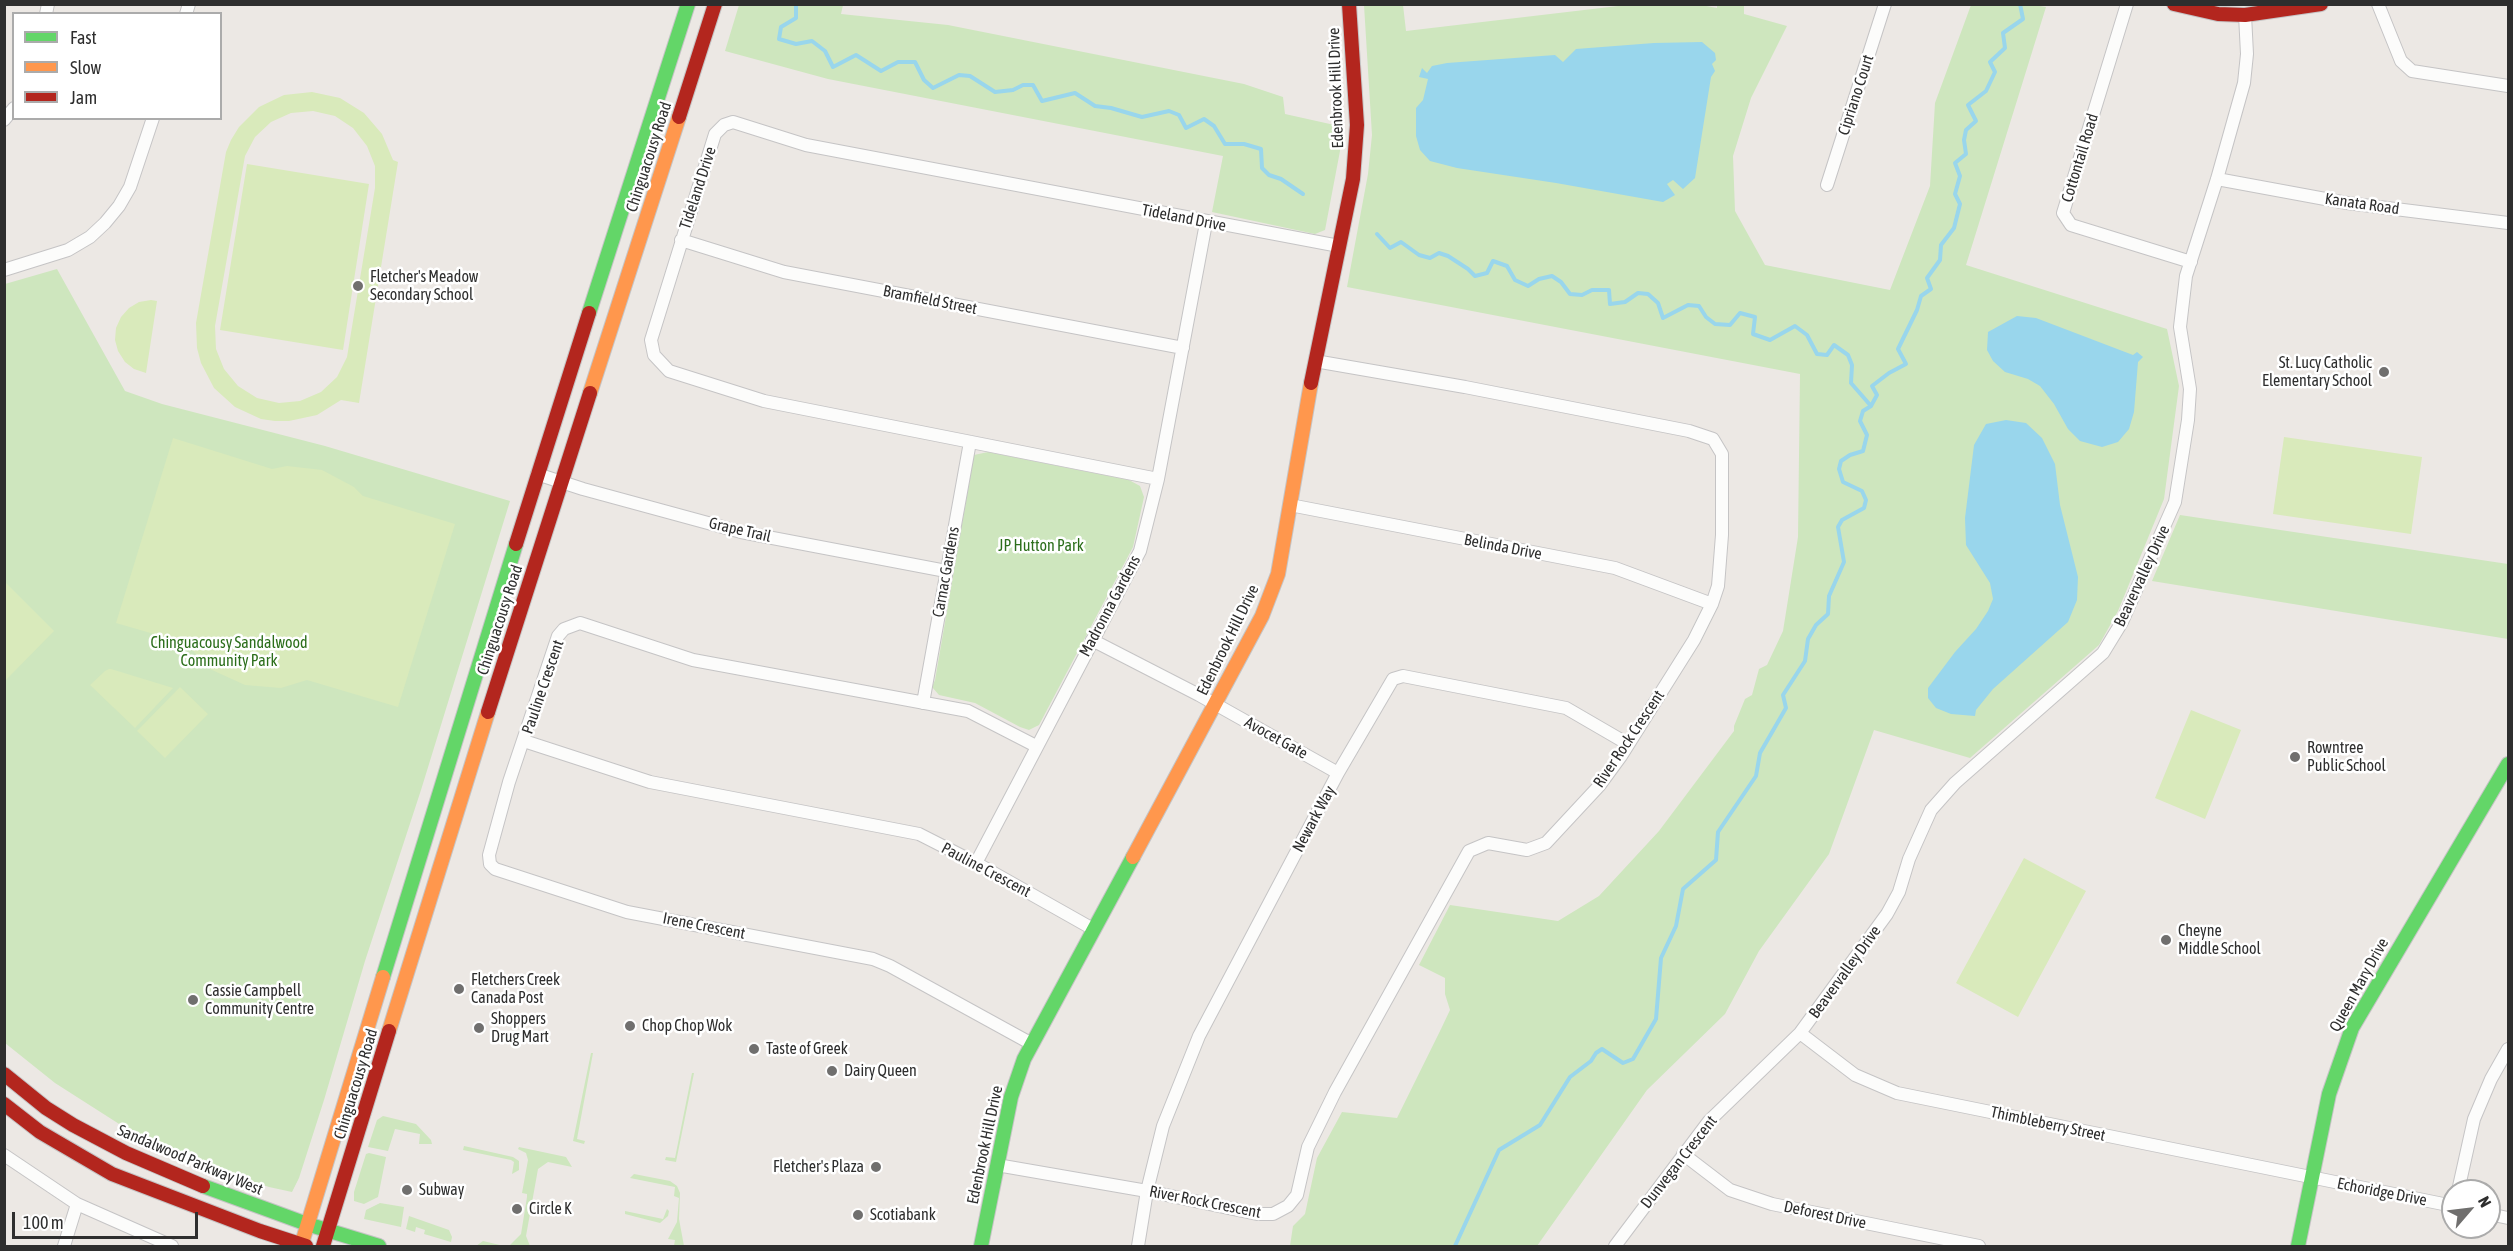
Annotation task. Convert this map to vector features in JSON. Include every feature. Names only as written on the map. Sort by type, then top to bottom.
[{"type":"main road","name":"Chinguacousy Road","points":[[303,1246],[307,1224],[537,474],[688,4]]},
{"type":"main road","name":"Chinguacousy Road","points":[[324,1246],[469,772],[715,4]]},
{"type":"main road","name":"Edenbrook Hill Drive","points":[[981,1246],[1011,1097],[1032,1044],[1262,616],[1278,574],[1316,361],[1353,179],[1357,125],[1349,4]]},
{"type":"main road","points":[[2174,4],[2218,14],[2245,15],[2321,4]]},
{"type":"main road","name":"Queen Mary Drive","points":[[2298,1246],[2329,1094],[2352,1028],[2508,764]]},
{"type":"main road","name":"Sandalwood Parkway West","points":[[4,1074],[46,1108],[126,1153],[193,1182],[307,1224],[379,1246]]},
{"type":"main road","points":[[4,1104],[40,1132],[112,1174],[303,1246]]},
{"type":"street","name":"Cipriano Court","points":[[1827,185],[1885,4]]},
{"type":"street","name":"Cottontail Road","points":[[2127,4],[2063,213],[2071,225],[2191,262]]},
{"type":"street","points":[[2378,4],[2401,61],[2412,71],[2508,86]]},
{"type":"street","name":"Beavervalley Drive","points":[[1800,1033],[1887,914],[1899,892],[1909,859],[1932,810],[1954,783],[2103,653],[2122,622],[2175,502],[2188,420],[2190,389],[2180,327],[2186,276],[2244,83],[2247,54],[2245,15]]},
{"type":"street","points":[[4,270],[68,250],[90,237],[105,223],[119,206],[130,187],[152,120]]},
{"type":"street","name":"Tideland Drive","points":[[1158,479],[764,401],[669,371],[654,355],[651,340],[715,134],[724,125],[734,122],[806,145],[1206,223],[1339,246]]},
{"type":"street","name":"Kanata Road","points":[[2217,179],[2347,203],[2508,223]]},
{"type":"street","name":"Madronna Gardens","points":[[976,863],[1140,552],[1158,479],[1206,223]]},
{"type":"street","name":"Bramfield Street","points":[[681,240],[783,272],[1183,348]]},
{"type":"street","name":"River Rock Crescent","points":[[997,1165],[1147,1191],[1257,1214],[1273,1214],[1288,1206],[1297,1195],[1308,1147],[1335,1092],[1469,851],[1488,843],[1527,850],[1546,843],[1599,786],[1694,640],[1712,604],[1718,586],[1722,535],[1722,454],[1713,439],[1665,426],[1316,361]]},
{"type":"street","name":"Carnac Gardens","points":[[923,703],[970,442]]},
{"type":"street","name":"Grape Trail","points":[[537,474],[741,532],[946,571]]},
{"type":"street","name":"Belinda Drive","points":[[1290,505],[1615,568],[1712,604]]},
{"type":"street","name":"Pauline Crescent","points":[[1036,746],[968,711],[693,660],[580,623],[564,628],[558,636],[524,741],[650,782],[919,834],[976,863],[1093,929]]},
{"type":"street","name":"Avocet Gate","points":[[1092,640],[1215,704],[1338,773]]},
{"type":"street","name":"Newark Way","points":[[1138,1246],[1147,1191],[1163,1126],[1199,1036],[1338,773],[1388,684],[1393,679],[1403,676],[1566,708],[1628,744]]},
{"type":"street","name":"Irene Crescent","points":[[524,741],[509,782],[489,855],[490,864],[495,869],[627,912],[873,959],[900,971],[1032,1044]]},
{"type":"street","name":"Dunvegan Crescent","points":[[1615,1246],[1709,1121],[1800,1033]]},
{"type":"street","name":"Thimbleberry Street","points":[[1800,1033],[1855,1075],[1897,1093],[2311,1178]]},
{"type":"street","points":[[2461,1179],[2474,1119],[2491,1079],[2508,1049]]},
{"type":"street","name":"Deforest Drive","points":[[1683,1154],[1730,1191],[1772,1204],[1979,1246]]},
{"type":"street","points":[[4,1155],[77,1204],[172,1246]]},
{"type":"street","name":"Echoridge Drive","points":[[2311,1178],[2441,1204]]},
{"type":"street","points":[[64,1246],[77,1204]]},
{"type":"green space","points":[[1635,4],[1696,4],[1717,8],[1717,5],[1744,5],[1744,14],[1787,26],[1751,98],[1733,156],[1735,211],[1765,265],[1890,290],[1930,186],[1935,103],[1971,5],[2028,4],[2046,7],[1966,265],[2167,329],[2179,386],[2164,499],[2118,611],[2099,645],[1970,758],[1874,730],[1829,854],[1759,951],[1725,1014],[1647,1090],[1537,1246],[1290,1246],[1293,1226],[1305,1214],[1317,1158],[1342,1112],[1397,1118],[1450,1010],[1445,994],[1445,978],[1419,965],[1450,905],[1558,921],[1599,896],[1659,831],[1734,731],[1745,699],[1752,695],[1759,669],[1767,665],[1783,631],[1798,537],[1800,374],[1347,287],[1368,174],[1372,135],[1364,5],[1403,5],[1406,31]]},
{"type":"green space","points":[[739,5],[843,5],[841,14],[948,25],[1244,84],[1283,97],[1285,114],[1339,126],[1340,151],[1325,230],[1315,234],[1212,212],[1223,156],[828,79],[725,51]]},
{"type":"green space","points":[[312,92],[340,98],[364,113],[382,134],[393,160],[398,162],[359,403],[341,400],[317,415],[289,421],[275,421],[261,419],[235,407],[214,388],[201,363],[197,348],[196,323],[226,152],[239,127],[259,107],[284,95]],"holes":[[[313,111],[335,116],[353,128],[367,146],[375,166],[375,188],[347,357],[337,377],[321,392],[300,401],[279,403],[257,398],[238,386],[224,369],[216,349],[215,326],[245,156],[255,137],[271,122],[291,113]]]},
{"type":"green space","points":[[247,164],[369,184],[343,350],[220,330]]},
{"type":"green space","name":"Chinguacousy Sandalwood Community Park","points":[[57,269],[125,391],[162,404],[325,446],[510,501],[421,790],[365,961],[324,1100],[299,1178],[292,1192],[269,1187],[207,1166],[127,1129],[55,1083],[5,1043],[5,284]]},
{"type":"green space","points":[[157,301],[146,373],[134,369],[125,362],[118,351],[115,340],[116,328],[121,317],[129,308],[139,302]]},
{"type":"green space","points":[[2284,437],[2422,457],[2411,534],[2273,514]]},
{"type":"green space","points":[[173,438],[272,469],[287,466],[322,470],[354,487],[363,496],[455,524],[398,707],[307,680],[281,688],[245,685],[212,670],[185,643],[116,623]]},
{"type":"green space","name":"JP Hutton Park","points":[[988,452],[1129,480],[1140,486],[1144,497],[1133,547],[1039,725],[1029,730],[975,703],[939,695],[932,687],[974,455]]},
{"type":"green space","points":[[2180,515],[2508,564],[2508,639],[2152,581]]},
{"type":"green space","points":[[5,582],[54,631],[4,681]]},
{"type":"green space","points":[[109,669],[173,688],[135,728],[90,685]]},
{"type":"green space","points":[[180,687],[208,714],[165,758],[137,731]]},
{"type":"green space","points":[[2191,710],[2241,730],[2205,819],[2155,798]]},
{"type":"green space","points":[[2024,858],[2086,891],[2018,1017],[1956,983]]},
{"type":"green space","points":[[591,1053],[593,1053],[577,1139],[585,1141],[584,1144],[573,1141]]},
{"type":"green space","points":[[692,1073],[694,1073],[676,1162],[665,1160],[666,1157],[675,1158]]},
{"type":"green space","points":[[383,1116],[416,1124],[432,1144],[419,1144],[420,1134],[395,1129],[388,1151],[368,1147],[377,1120]]},
{"type":"green space","points":[[464,1146],[513,1157],[519,1161],[519,1170],[512,1174],[514,1162],[511,1160],[463,1150]]},
{"type":"green space","points":[[519,1147],[566,1157],[572,1167],[548,1162],[538,1169],[526,1236],[530,1246],[504,1246],[510,1245],[521,1234],[527,1197],[527,1194],[522,1193],[528,1160],[526,1153],[518,1149]]},
{"type":"green space","points":[[366,1154],[386,1157],[378,1197],[364,1204],[354,1201],[354,1192]]},
{"type":"green space","points":[[634,1174],[670,1181],[677,1186],[680,1193],[679,1219],[684,1246],[674,1246],[675,1240],[668,1239],[677,1222],[679,1198],[674,1196],[675,1187],[630,1178]]},
{"type":"green space","points":[[380,1203],[404,1207],[401,1227],[364,1219],[366,1210]]},
{"type":"green space","points":[[667,1209],[668,1216],[660,1223],[625,1214],[625,1211],[663,1219]]},
{"type":"green space","points":[[409,1216],[449,1230],[452,1237],[451,1242],[424,1234],[425,1230],[416,1227],[415,1232],[406,1229]]},
{"type":"green space","points":[[483,1241],[504,1246],[476,1246]]},
{"type":"water","points":[[1702,42],[1715,53],[1716,60],[1712,64],[1715,71],[1711,77],[1695,178],[1683,189],[1673,180],[1667,184],[1675,195],[1663,202],[1457,168],[1430,161],[1420,150],[1416,136],[1416,108],[1423,100],[1428,79],[1419,77],[1422,68],[1427,73],[1432,66],[1447,63],[1555,55],[1563,62],[1576,49]]},
{"type":"water","points":[[2017,316],[2036,318],[2133,355],[2137,352],[2143,357],[2138,362],[2134,412],[2129,429],[2118,442],[2102,447],[2080,441],[2068,429],[2054,404],[2040,386],[2028,379],[2005,372],[1993,361],[1987,350],[1988,332]]},
{"type":"water","points":[[2006,420],[2026,423],[2042,438],[2055,464],[2060,505],[2078,577],[2077,600],[2068,622],[1993,689],[1976,710],[1975,716],[1951,714],[1936,708],[1928,698],[1928,688],[1976,629],[1993,599],[1990,583],[1966,545],[1965,518],[1974,445],[1986,424]]},
{"type":"waterway","points":[[796,4],[796,18],[781,27],[779,39],[796,44],[812,41],[825,51],[833,67],[856,55],[881,71],[898,62],[915,62],[924,80],[933,88],[959,75],[970,76],[995,92],[1013,90],[1023,85],[1033,85],[1042,101],[1075,93],[1095,106],[1142,117],[1169,111],[1179,115],[1186,128],[1204,119],[1214,126],[1225,144],[1244,144],[1261,149],[1262,168],[1269,175],[1281,179],[1303,194]]},
{"type":"waterway","points":[[1455,1246],[1499,1150],[1540,1125],[1570,1077],[1591,1061],[1596,1053],[1602,1049],[1623,1063],[1633,1059],[1656,1019],[1661,958],[1676,926],[1683,889],[1716,860],[1718,832],[1756,776],[1760,753],[1786,708],[1783,695],[1805,661],[1808,639],[1816,625],[1828,614],[1829,596],[1844,562],[1838,527],[1842,520],[1864,508],[1866,500],[1862,491],[1843,482],[1839,469],[1841,461],[1863,451],[1867,435],[1860,421],[1863,411],[1871,406],[1877,395],[1872,386],[1906,364],[1898,349],[1917,310],[1921,296],[1931,289],[1927,278],[1940,260],[1941,245],[1954,228],[1960,204],[1955,194],[1960,176],[1955,163],[1966,154],[1964,140],[1966,130],[1976,121],[1968,105],[1986,91],[1995,72],[1990,62],[2005,48],[2003,33],[2023,19],[2020,4]]},
{"type":"waterway","points":[[1377,234],[1390,248],[1401,242],[1419,255],[1430,258],[1439,253],[1448,256],[1475,276],[1487,273],[1493,261],[1507,266],[1515,280],[1528,286],[1539,279],[1552,276],[1561,282],[1570,294],[1582,295],[1592,290],[1609,290],[1610,304],[1625,302],[1638,293],[1648,294],[1658,303],[1663,318],[1688,305],[1699,306],[1706,317],[1715,324],[1730,325],[1740,313],[1755,317],[1753,334],[1770,340],[1795,326],[1807,335],[1817,354],[1827,355],[1834,345],[1848,355],[1852,365],[1851,383],[1871,406]]},
{"type":"traffic: fast","points":[[589,313],[688,4]]},
{"type":"traffic: fast","points":[[383,977],[516,544]]},
{"type":"traffic: fast","points":[[2298,1246],[2329,1094],[2352,1028],[2508,764]]},
{"type":"traffic: fast","points":[[981,1246],[1011,1097],[1024,1059],[1133,857]]},
{"type":"traffic: fast","points":[[203,1186],[307,1224],[379,1246]]},
{"type":"traffic: slow","points":[[590,393],[679,117]]},
{"type":"traffic: slow","points":[[1133,857],[1262,616],[1278,574],[1311,383]]},
{"type":"traffic: slow","points":[[389,1031],[488,712]]},
{"type":"traffic: slow","points":[[301,1246],[383,977]]},
{"type":"traffic: jam","points":[[679,117],[715,4]]},
{"type":"traffic: jam","points":[[1311,383],[1353,179],[1357,125],[1349,4]]},
{"type":"traffic: jam","points":[[2174,4],[2218,14],[2245,15],[2321,4]]},
{"type":"traffic: jam","points":[[516,544],[589,313]]},
{"type":"traffic: jam","points":[[488,712],[590,393]]},
{"type":"traffic: jam","points":[[323,1246],[389,1031]]},
{"type":"traffic: jam","points":[[4,1074],[46,1108],[73,1125],[126,1153],[203,1186]]},
{"type":"traffic: jam","points":[[4,1104],[40,1132],[112,1174],[260,1231],[306,1246]]},
{"type":"place","name":"Fletcher's Meadow Secondary School","points":[[358,286]]},
{"type":"place","name":"St. Lucy Catholic Elementary School","points":[[2384,372]]},
{"type":"place","name":"Rowntree Public School","points":[[2295,757]]},
{"type":"place","name":"Cheyne Middle School","points":[[2166,940]]},
{"type":"place","name":"Fletchers Creek Canada Post","points":[[459,989]]},
{"type":"place","name":"Cassie Campbell Community Centre","points":[[193,1000]]},
{"type":"place","name":"Chop Chop Wok","points":[[630,1026]]},
{"type":"place","name":"Shoppers Drug Mart","points":[[479,1028]]},
{"type":"place","name":"Taste of Greek","points":[[754,1049]]},
{"type":"place","name":"Dairy Queen","points":[[832,1071]]},
{"type":"place","name":"Fletcher's Plaza","points":[[876,1167]]},
{"type":"place","name":"Subway","points":[[407,1190]]},
{"type":"place","name":"Circle K","points":[[517,1209]]},
{"type":"place","name":"Scotiabank","points":[[858,1215]]}]
